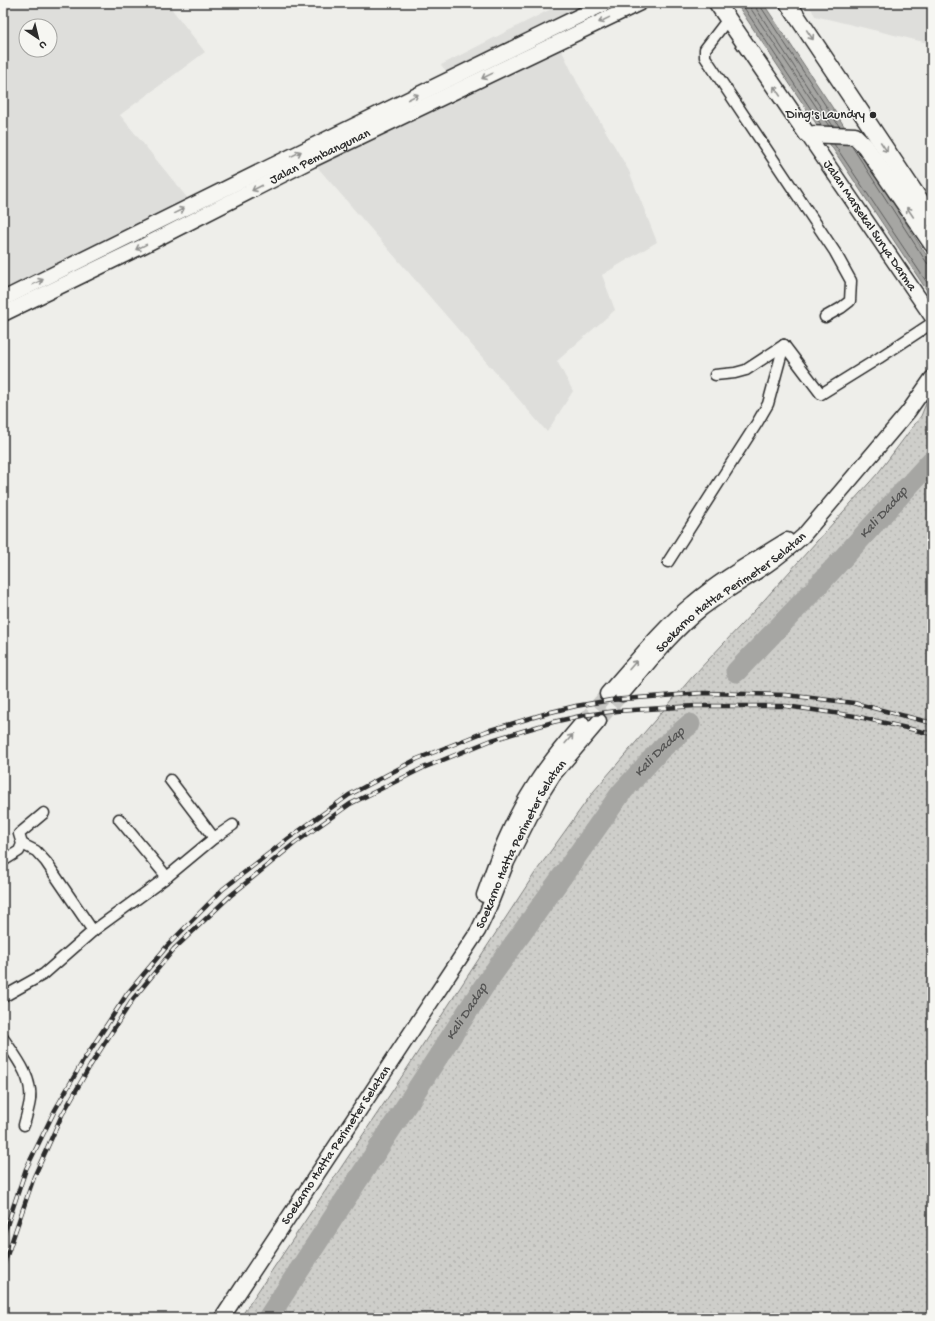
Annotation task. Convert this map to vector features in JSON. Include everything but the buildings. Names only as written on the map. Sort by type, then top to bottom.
[{"type":"main road","name":"Jalan Pembangunan","points":[[3,299],[270,166],[604,3]]},
{"type":"main road","name":"Jalan Pembangunan","points":[[3,314],[143,246],[312,160],[640,3]]},
{"type":"main road","points":[[717,3],[807,134],[853,136],[865,146],[932,244]]},
{"type":"main road","points":[[788,3],[932,218]]},
{"type":"main road","points":[[853,136],[862,114]]},
{"type":"main road","name":"Jalan Marsekal Surya Darma","points":[[807,134],[932,317]]},
{"type":"main road","name":"Soekarno Hatta Perimeter Selatan","points":[[622,694],[671,638],[700,610],[720,595],[768,564],[803,536],[908,412],[932,378]]},
{"type":"main road","name":"Soekarno Hatta Perimeter Selatan","points":[[607,694],[658,637],[693,603],[728,577],[791,537],[825,511]]},
{"type":"main road","name":"Soekarno Hatta Perimeter Selatan","points":[[222,1318],[478,931],[507,862],[542,793],[554,774],[599,721]]},
{"type":"main road","name":"Soekarno Hatta Perimeter Selatan","points":[[451,972],[472,929],[496,860],[512,824],[531,790],[549,764],[582,723]]},
{"type":"street","points":[[728,19],[705,49],[705,56],[835,252],[851,281],[850,300],[841,308],[825,317]]},
{"type":"street","points":[[784,345],[821,394],[932,323]]},
{"type":"street","points":[[715,375],[735,373],[746,370],[784,345]]},
{"type":"street","points":[[668,562],[768,404],[784,345]]},
{"type":"street","points":[[170,780],[214,838]]},
{"type":"street","points":[[3,861],[19,851],[22,844],[19,834],[44,813]]},
{"type":"street","points":[[120,819],[167,877]]},
{"type":"street","points":[[3,997],[44,974],[93,931],[167,877],[214,838],[233,825]]},
{"type":"street","points":[[22,844],[36,851],[46,862],[93,931]]},
{"type":"street","points":[[3,1038],[24,1071],[30,1086],[30,1100],[24,1125]]},
{"type":"shaded area","points":[[3,3],[167,3],[205,52],[120,115],[193,205],[3,299]]},
{"type":"shaded area","points":[[547,3],[636,3],[557,41],[577,82],[629,171],[657,242],[602,275],[615,310],[557,361],[573,391],[547,432],[312,161],[460,87],[441,65],[551,9]]},
{"type":"shaded area","points":[[808,3],[932,3],[932,44],[815,16]]},
{"type":"shaded area","points":[[932,399],[932,1318],[240,1318],[393,1090],[535,873],[593,792],[693,676],[756,609],[878,473],[921,416],[927,401]]},
{"type":"water","points":[[736,3],[763,3],[832,107],[932,264],[932,298]]},
{"type":"waterway","name":"Kali Dadap","points":[[736,672],[813,591],[932,460]]},
{"type":"waterway","name":"Kali Dadap","points":[[268,1318],[484,986],[621,793],[661,749],[690,724]]},
{"type":"tunnel","points":[[582,723],[607,694]]},
{"type":"tunnel","points":[[599,721],[622,694]]},
{"type":"railway","points":[[3,1237],[26,1169],[55,1110],[83,1061],[127,994],[168,945],[223,889],[289,838],[349,795],[417,759],[487,731],[551,712],[611,700],[703,693],[786,695],[854,703],[932,723]]},
{"type":"railway","points":[[3,1267],[34,1177],[62,1115],[90,1066],[133,999],[174,949],[230,896],[295,843],[350,804],[423,768],[492,740],[553,722],[585,715],[617,711],[695,706],[786,706],[855,716],[932,734]]},
{"type":"place","name":"Ding's Laundry","points":[[873,115]]}]
